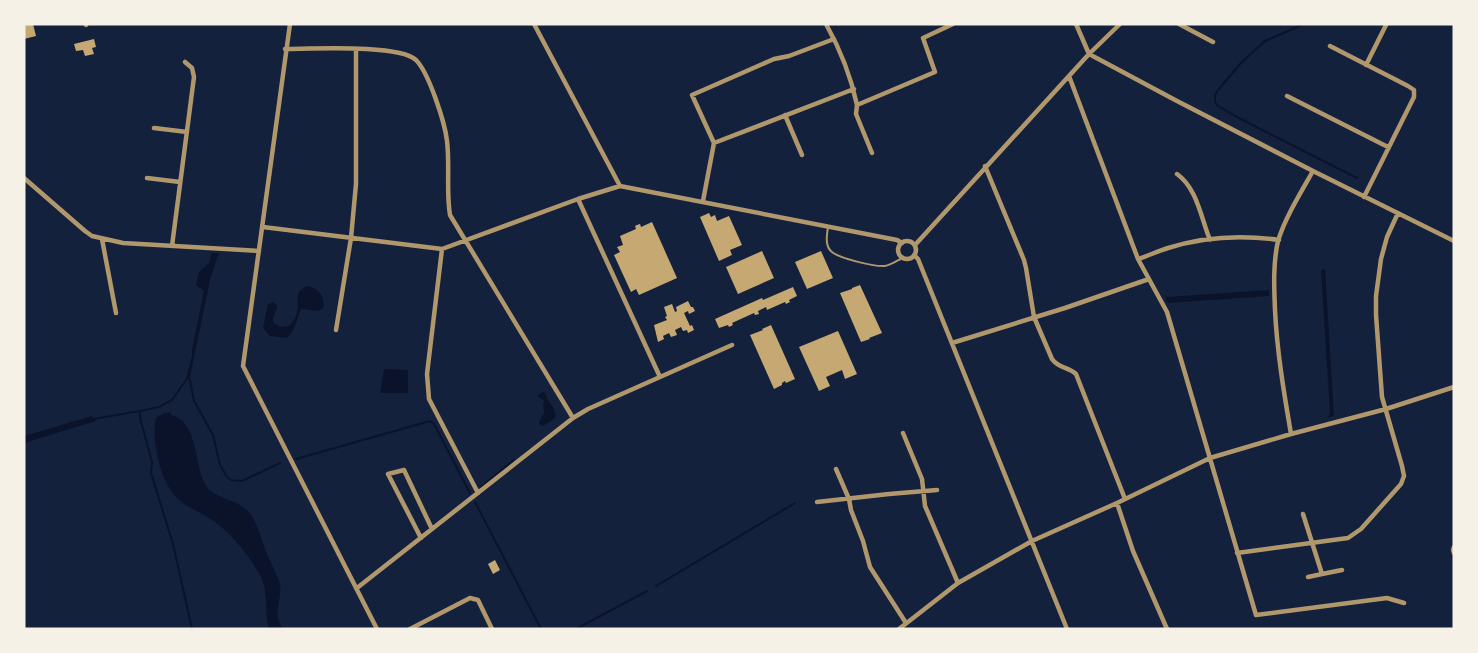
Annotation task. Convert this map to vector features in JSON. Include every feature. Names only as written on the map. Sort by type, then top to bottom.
[{"type":"street","points":[[290,24],[243,366],[377,629]]},
{"type":"street","points":[[534,24],[620,186]]},
{"type":"street","points":[[826,24],[854,89],[856,114],[872,153]]},
{"type":"street","points":[[857,105],[935,72],[923,38],[953,24]]},
{"type":"street","points":[[1076,24],[1089,54],[1313,171],[1454,241]]},
{"type":"street","points":[[915,245],[907,241],[902,243],[898,250],[903,258],[908,259],[914,255],[915,245],[985,166],[1120,24]]},
{"type":"street","points":[[1179,24],[1213,42]]},
{"type":"street","points":[[1366,64],[1386,25]]},
{"type":"street","points":[[703,201],[714,143],[692,95],[774,59],[789,56],[834,39]]},
{"type":"street","points":[[1330,46],[1414,90],[1414,97],[1364,197]]},
{"type":"street","points":[[285,49],[383,50],[404,54],[417,61],[437,103],[445,127],[450,215],[573,418]]},
{"type":"street","points":[[336,330],[351,238],[356,184],[356,49]]},
{"type":"street","points":[[172,246],[194,77],[192,68],[185,62]]},
{"type":"street","points":[[1069,76],[1138,260],[1167,312],[1256,615],[1387,598],[1404,603]]},
{"type":"street","points":[[714,143],[854,89]]},
{"type":"street","points":[[1287,96],[1388,147]]},
{"type":"street","points":[[786,115],[802,155]]},
{"type":"street","points":[[154,128],[187,132]]},
{"type":"street","points":[[985,166],[1024,260],[1034,317],[1055,363],[1076,374],[1125,500]]},
{"type":"street","points":[[1291,434],[1277,337],[1275,264],[1279,240],[1293,207],[1313,171]]},
{"type":"street","points":[[1177,174],[1185,179],[1193,193],[1210,240]]},
{"type":"street","points":[[24,178],[92,236],[123,243],[259,251]]},
{"type":"street","points":[[147,178],[180,182]]},
{"type":"street","points":[[263,227],[442,249],[620,186],[897,240],[902,243]]},
{"type":"street","points":[[578,199],[660,377]]},
{"type":"street","points":[[1237,553],[1348,538],[1356,533],[1401,484],[1404,476],[1402,466],[1382,397],[1376,296],[1381,259],[1387,237],[1398,213]]},
{"type":"street","points":[[1138,260],[1167,248],[1187,243],[1258,237],[1279,240]]},
{"type":"street","points":[[102,239],[116,313]]},
{"type":"street","points":[[442,249],[427,374],[428,392],[478,493]]},
{"type":"street","points":[[914,255],[918,260],[1067,629]]},
{"type":"street","points":[[952,344],[1149,279]]},
{"type":"street","points":[[357,588],[573,418],[588,409],[732,345]]},
{"type":"street","points":[[899,629],[958,583],[1032,541],[1125,500],[1210,458],[1386,409],[1454,387]]},
{"type":"street","points":[[903,433],[922,479],[925,506],[958,583]]},
{"type":"street","points":[[836,469],[849,499],[870,567],[906,623]]},
{"type":"street","points":[[421,538],[388,474],[404,470],[432,529]]},
{"type":"street","points":[[817,502],[937,490]]},
{"type":"street","points":[[1117,503],[1133,551],[1167,629]]},
{"type":"street","points":[[1303,514],[1322,574]]},
{"type":"street","points":[[1454,547],[1454,553]]},
{"type":"street","points":[[1308,577],[1342,570]]},
{"type":"street","points":[[410,629],[470,598],[478,600],[492,629]]},
{"type":"lane","points":[[828,227],[828,248],[840,258],[884,266],[903,258]]},
{"type":"water","points":[[212,253],[219,253],[210,280],[190,377],[186,378],[204,291],[196,285],[199,272],[209,263]]},
{"type":"water","points":[[1325,269],[1334,416],[1327,418],[1330,414],[1321,270]]},
{"type":"water","points":[[307,286],[321,294],[323,309],[318,311],[301,309],[294,328],[287,338],[270,336],[263,328],[268,304],[273,302],[277,305],[273,322],[281,326],[290,325],[297,314],[298,294]]},
{"type":"water","points":[[1269,290],[1269,296],[1168,303],[1165,297]]},
{"type":"water","points":[[384,369],[408,370],[408,393],[380,393]]},
{"type":"water","points":[[542,392],[545,393],[556,415],[553,420],[543,426],[539,422],[544,413],[544,400],[538,397]]},
{"type":"water","points":[[171,412],[171,415],[180,419],[187,427],[207,487],[215,494],[244,507],[254,519],[280,583],[278,617],[283,629],[269,629],[263,581],[244,552],[232,537],[211,519],[180,501],[165,481],[158,459],[155,427],[156,418]]},
{"type":"water","points":[[92,416],[96,421],[24,443],[24,436]]},
{"type":"building","points":[[24,24],[33,24],[36,36],[24,39]]},
{"type":"building","points":[[94,39],[96,47],[92,48],[94,54],[85,56],[83,50],[76,51],[74,44]]},
{"type":"building","points":[[709,213],[711,217],[715,215],[717,221],[729,216],[742,245],[730,250],[732,255],[719,261],[700,217]]},
{"type":"building","points":[[652,222],[677,278],[639,295],[636,289],[631,292],[614,255],[620,252],[617,247],[623,245],[620,236],[636,229],[637,225],[640,224],[641,227]]},
{"type":"building","points":[[762,251],[774,278],[738,294],[726,267]]},
{"type":"building","points":[[821,251],[833,278],[807,289],[795,262]]},
{"type":"building","points":[[860,285],[882,333],[861,342],[840,293]]},
{"type":"building","points":[[793,287],[797,296],[789,300],[790,302],[767,310],[766,307],[758,311],[759,314],[754,313],[732,323],[733,325],[729,327],[728,325],[719,328],[715,319]]},
{"type":"building","points":[[688,301],[695,311],[689,314],[688,311],[684,313],[694,330],[688,333],[681,327],[675,330],[677,335],[671,337],[669,333],[658,342],[654,325],[667,320],[664,307],[672,304],[675,312],[676,307]]},
{"type":"building","points":[[771,325],[795,379],[786,383],[785,381],[774,389],[750,335]]},
{"type":"building","points":[[838,331],[857,374],[845,379],[842,370],[826,377],[830,386],[819,391],[799,347]]},
{"type":"building","points":[[495,560],[500,570],[493,574],[488,564]]},
{"type":"waterway","points":[[1304,24],[1265,41],[1240,64],[1218,90],[1215,102],[1235,116],[1357,178]]},
{"type":"waterway","points":[[189,376],[172,400],[159,407],[140,411],[140,418],[152,462],[151,473],[173,544],[192,629]]},
{"type":"waterway","points":[[189,376],[194,401],[213,435],[220,465],[227,477],[231,480],[242,481],[280,463]]},
{"type":"waterway","points":[[93,419],[140,411]]},
{"type":"waterway","points":[[296,459],[430,421],[434,424],[470,493]]},
{"type":"waterway","points":[[481,487],[514,460]]},
{"type":"waterway","points":[[475,502],[541,629]]},
{"type":"waterway","points":[[656,586],[795,503]]},
{"type":"waterway","points":[[576,629],[647,591]]}]
